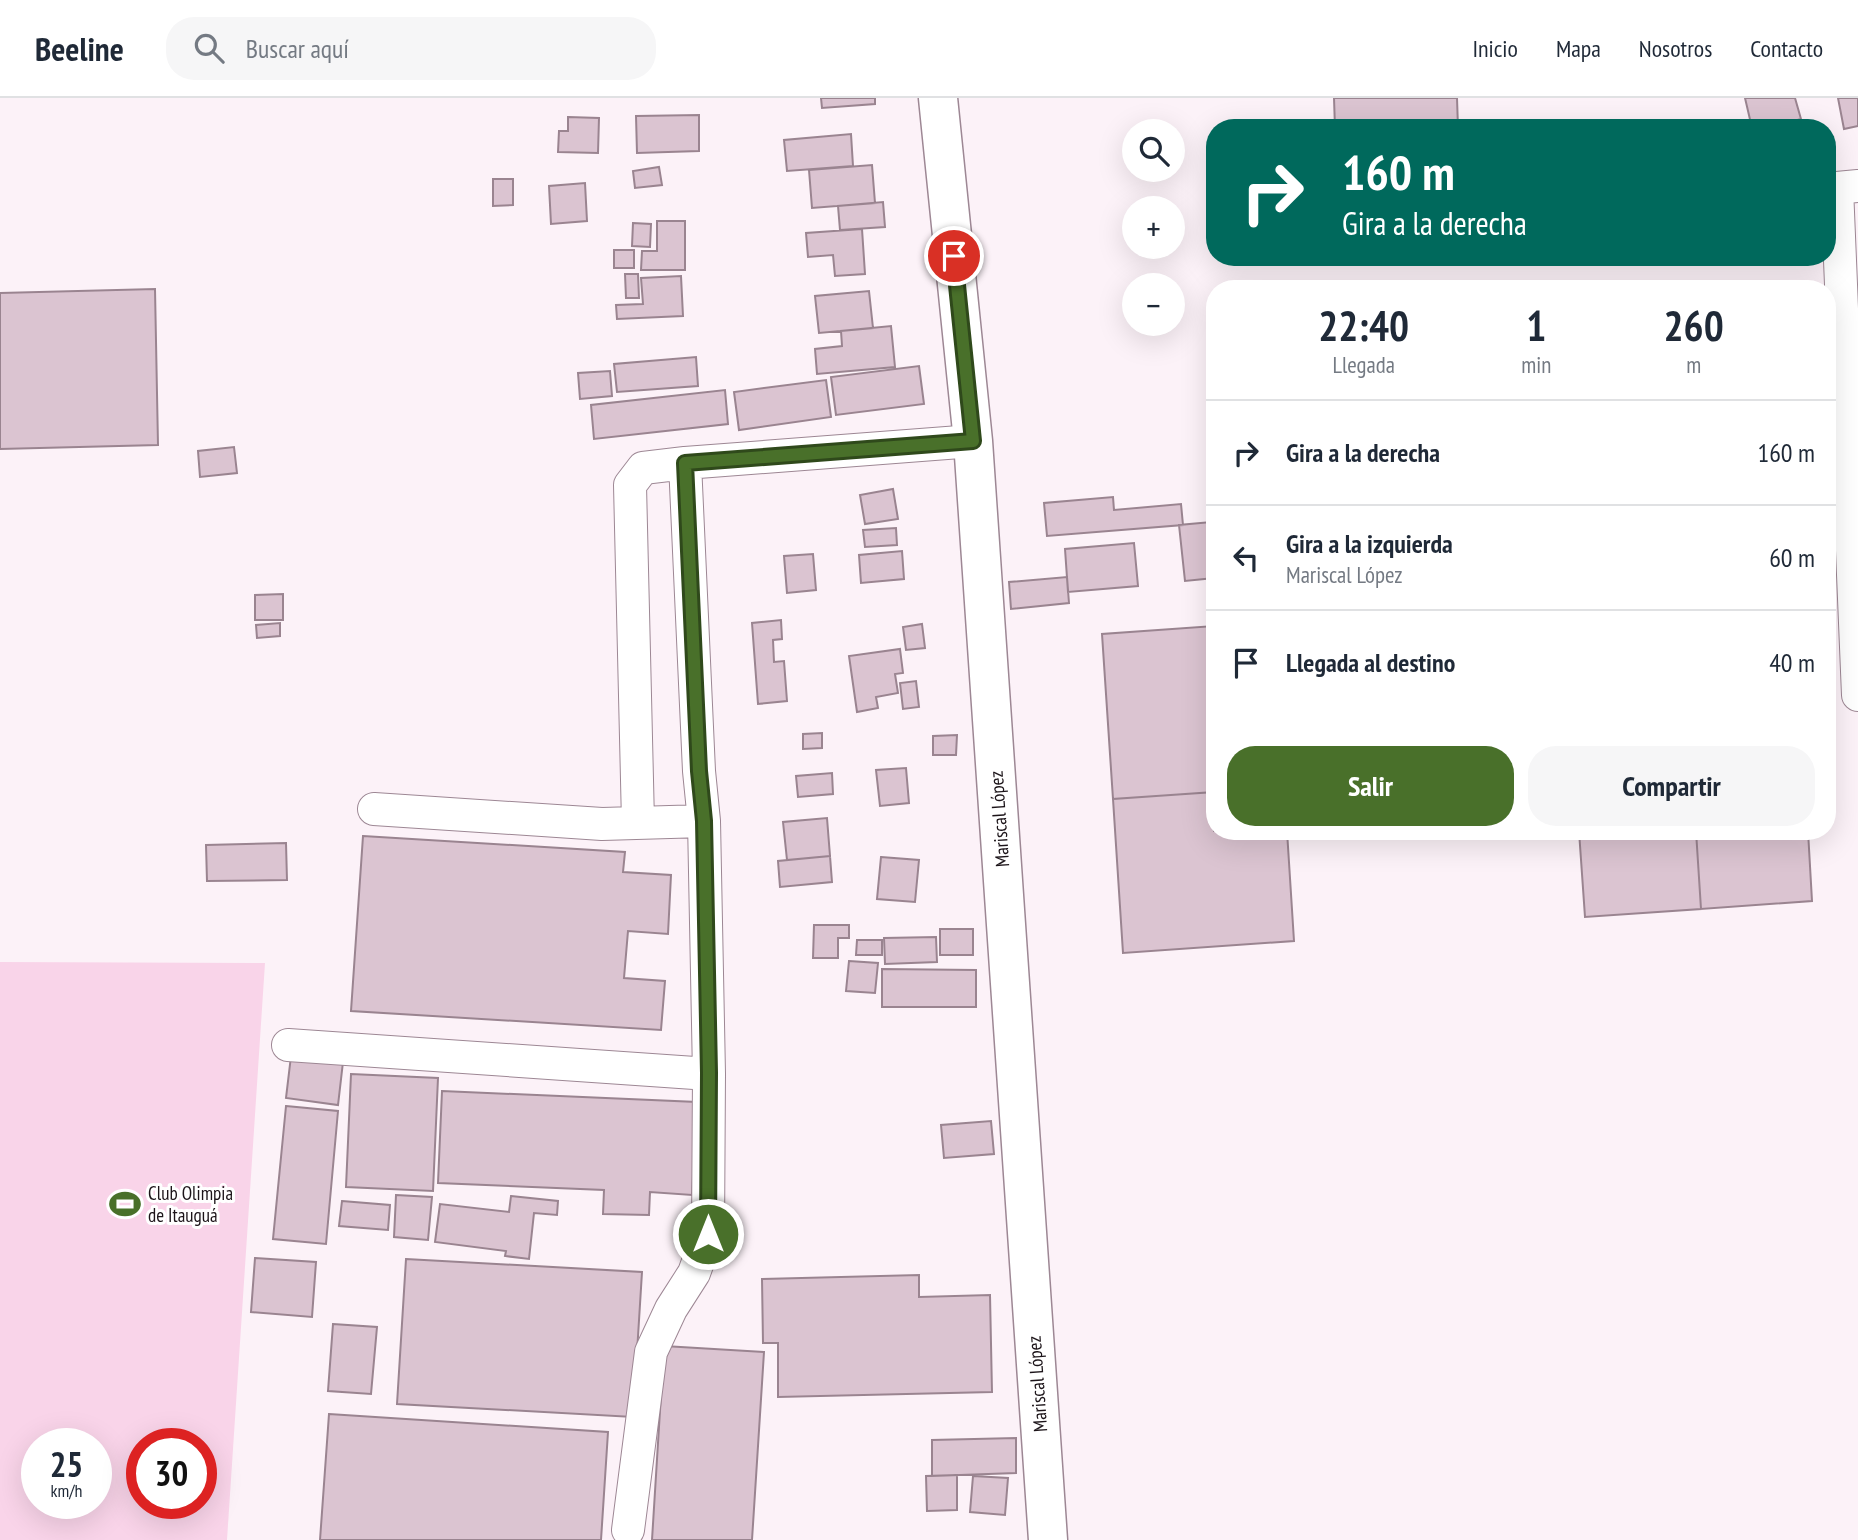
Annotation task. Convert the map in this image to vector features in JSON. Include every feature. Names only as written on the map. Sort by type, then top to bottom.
[{"type":"street","name":"Mariscal López","points":[[939,98],[973,441],[1048,1540]]},
{"type":"street","points":[[1848,187],[1858,695]]},
{"type":"street","points":[[638,822],[630,485],[643,468],[973,441]]},
{"type":"street","points":[[628,1530],[651,1352],[671,1308],[694,1273],[708,1234],[709,1073],[704,821],[699,771],[685,463]]},
{"type":"street","points":[[374,809],[602,824],[704,821]]},
{"type":"street","points":[[288,1045],[709,1073]]},
{"type":"shaded area","name":"Club Olimpia de Itauguá","points":[[0,962],[265,963],[227,1540],[0,1540]]},
{"type":"building","points":[[821,98],[875,98],[875,104],[822,108]]},
{"type":"building","points":[[1334,98],[1457,98],[1458,119],[1335,119]]},
{"type":"building","points":[[1745,98],[1795,98],[1801,119],[1750,119]]},
{"type":"building","points":[[1838,98],[1858,98],[1858,126],[1844,129]]},
{"type":"building","points":[[699,115],[699,151],[637,153],[636,116]]},
{"type":"building","points":[[568,117],[599,118],[598,153],[558,152],[559,131],[568,131]]},
{"type":"building","points":[[851,134],[853,166],[787,171],[784,140]]},
{"type":"building","points":[[872,165],[875,203],[812,208],[809,170]]},
{"type":"building","points":[[659,167],[662,185],[635,188],[633,171]]},
{"type":"building","points":[[493,179],[513,179],[513,205],[493,206]]},
{"type":"building","points":[[585,183],[587,221],[551,224],[549,186]]},
{"type":"building","points":[[883,202],[885,227],[840,230],[838,206]]},
{"type":"building","points":[[657,221],[685,221],[685,270],[641,270],[642,251],[657,251]]},
{"type":"building","points":[[633,223],[651,224],[650,247],[632,246]]},
{"type":"building","points":[[862,229],[865,274],[835,276],[833,255],[808,257],[806,233]]},
{"type":"building","points":[[614,250],[634,250],[634,268],[614,268]]},
{"type":"building","points":[[625,274],[638,274],[639,298],[626,298]]},
{"type":"building","points":[[681,276],[683,316],[617,319],[616,305],[643,304],[641,278]]},
{"type":"building","points":[[155,289],[158,445],[0,449],[0,293]]},
{"type":"building","points":[[869,291],[873,328],[819,333],[815,296]]},
{"type":"building","points":[[891,326],[895,367],[817,374],[815,349],[842,346],[841,331]]},
{"type":"building","points":[[696,357],[698,386],[617,392],[614,364]]},
{"type":"building","points":[[919,366],[924,404],[836,415],[831,377]]},
{"type":"building","points":[[610,371],[612,396],[580,399],[578,373]]},
{"type":"building","points":[[826,380],[831,417],[739,430],[734,392]]},
{"type":"building","points":[[725,390],[728,424],[594,439],[591,405]]},
{"type":"building","points":[[234,447],[237,473],[200,477],[198,451]]},
{"type":"building","points":[[893,489],[898,519],[865,524],[860,495]]},
{"type":"building","points":[[1113,497],[1114,510],[1181,504],[1183,525],[1047,536],[1044,503]]},
{"type":"building","points":[[1206,522],[1206,579],[1185,581],[1179,525]]},
{"type":"building","points":[[896,528],[897,545],[865,547],[863,530]]},
{"type":"building","points":[[1134,543],[1138,586],[1068,592],[1065,549]]},
{"type":"building","points":[[902,551],[904,579],[861,583],[859,555]]},
{"type":"building","points":[[813,554],[816,590],[787,593],[784,556]]},
{"type":"building","points":[[1067,577],[1069,603],[1011,609],[1009,582]]},
{"type":"building","points":[[283,594],[283,620],[255,620],[255,595]]},
{"type":"building","points":[[781,620],[782,639],[773,640],[774,662],[784,661],[787,701],[758,704],[752,623]]},
{"type":"building","points":[[280,623],[280,636],[257,638],[256,625]]},
{"type":"building","points":[[922,624],[925,648],[906,650],[903,627]]},
{"type":"building","points":[[1206,627],[1206,793],[1113,799],[1102,634]]},
{"type":"building","points":[[900,649],[903,673],[895,674],[898,693],[876,697],[878,708],[857,712],[849,656]]},
{"type":"building","points":[[916,681],[919,707],[903,709],[900,683]]},
{"type":"building","points":[[822,733],[822,748],[803,749],[803,734]]},
{"type":"building","points":[[957,735],[956,755],[933,755],[933,736]]},
{"type":"building","points":[[906,768],[909,803],[880,806],[876,770]]},
{"type":"building","points":[[832,773],[833,794],[798,797],[796,776]]},
{"type":"building","points":[[1206,793],[1206,840],[1288,840],[1294,941],[1123,953],[1113,799]]},
{"type":"building","points":[[827,818],[830,856],[787,860],[783,822]]},
{"type":"building","points":[[363,836],[625,852],[623,872],[671,875],[668,934],[628,931],[624,978],[665,981],[661,1030],[351,1011]]},
{"type":"building","points":[[1580,840],[1697,840],[1701,909],[1585,917]]},
{"type":"building","points":[[1697,840],[1809,840],[1812,901],[1701,909]]},
{"type":"building","points":[[286,843],[287,880],[207,881],[206,845]]},
{"type":"building","points":[[830,856],[832,882],[780,887],[778,861]]},
{"type":"building","points":[[881,857],[919,860],[915,902],[877,899]]},
{"type":"building","points":[[814,925],[849,925],[849,938],[838,938],[838,958],[813,958]]},
{"type":"building","points":[[940,929],[973,929],[973,955],[940,955]]},
{"type":"building","points":[[936,937],[937,962],[885,964],[884,938]]},
{"type":"building","points":[[857,940],[882,940],[882,955],[856,955]]},
{"type":"building","points":[[849,961],[878,963],[875,993],[846,991]]},
{"type":"building","points":[[882,969],[976,970],[976,1007],[882,1007]]},
{"type":"building","points":[[291,1056],[343,1062],[338,1105],[286,1098]]},
{"type":"building","points":[[351,1074],[438,1078],[433,1191],[346,1187]]},
{"type":"building","points":[[442,1091],[697,1102],[692,1195],[650,1192],[649,1215],[603,1214],[604,1190],[438,1183]]},
{"type":"building","points":[[286,1106],[338,1111],[326,1244],[273,1239]]},
{"type":"building","points":[[991,1121],[994,1154],[944,1158],[941,1125]]},
{"type":"building","points":[[396,1195],[432,1197],[428,1240],[394,1237]]},
{"type":"building","points":[[511,1196],[558,1201],[557,1215],[534,1213],[529,1259],[505,1256],[506,1251],[435,1242],[440,1204],[509,1212]]},
{"type":"building","points":[[342,1201],[390,1205],[388,1230],[339,1226]]},
{"type":"building","points":[[255,1258],[316,1262],[312,1317],[251,1312]]},
{"type":"building","points":[[406,1259],[642,1272],[633,1417],[397,1404]]},
{"type":"building","points":[[919,1275],[919,1297],[990,1295],[992,1392],[778,1397],[778,1343],[763,1343],[762,1279]]},
{"type":"building","points":[[333,1324],[377,1327],[371,1394],[328,1391]]},
{"type":"building","points":[[664,1346],[764,1352],[752,1540],[652,1540]]},
{"type":"building","points":[[329,1414],[608,1432],[601,1540],[320,1540]]},
{"type":"building","points":[[1016,1438],[1016,1473],[932,1476],[932,1440]]},
{"type":"building","points":[[957,1475],[957,1510],[927,1511],[926,1476]]},
{"type":"building","points":[[973,1476],[1008,1478],[1005,1515],[970,1512]]},
{"type":"place","name":"Club Olimpia de Itauguá","points":[[125,1204]]},
{"type":"route","points":[[708,1234],[709,1073],[704,821],[699,771],[685,463],[973,441],[954,256]]}]
